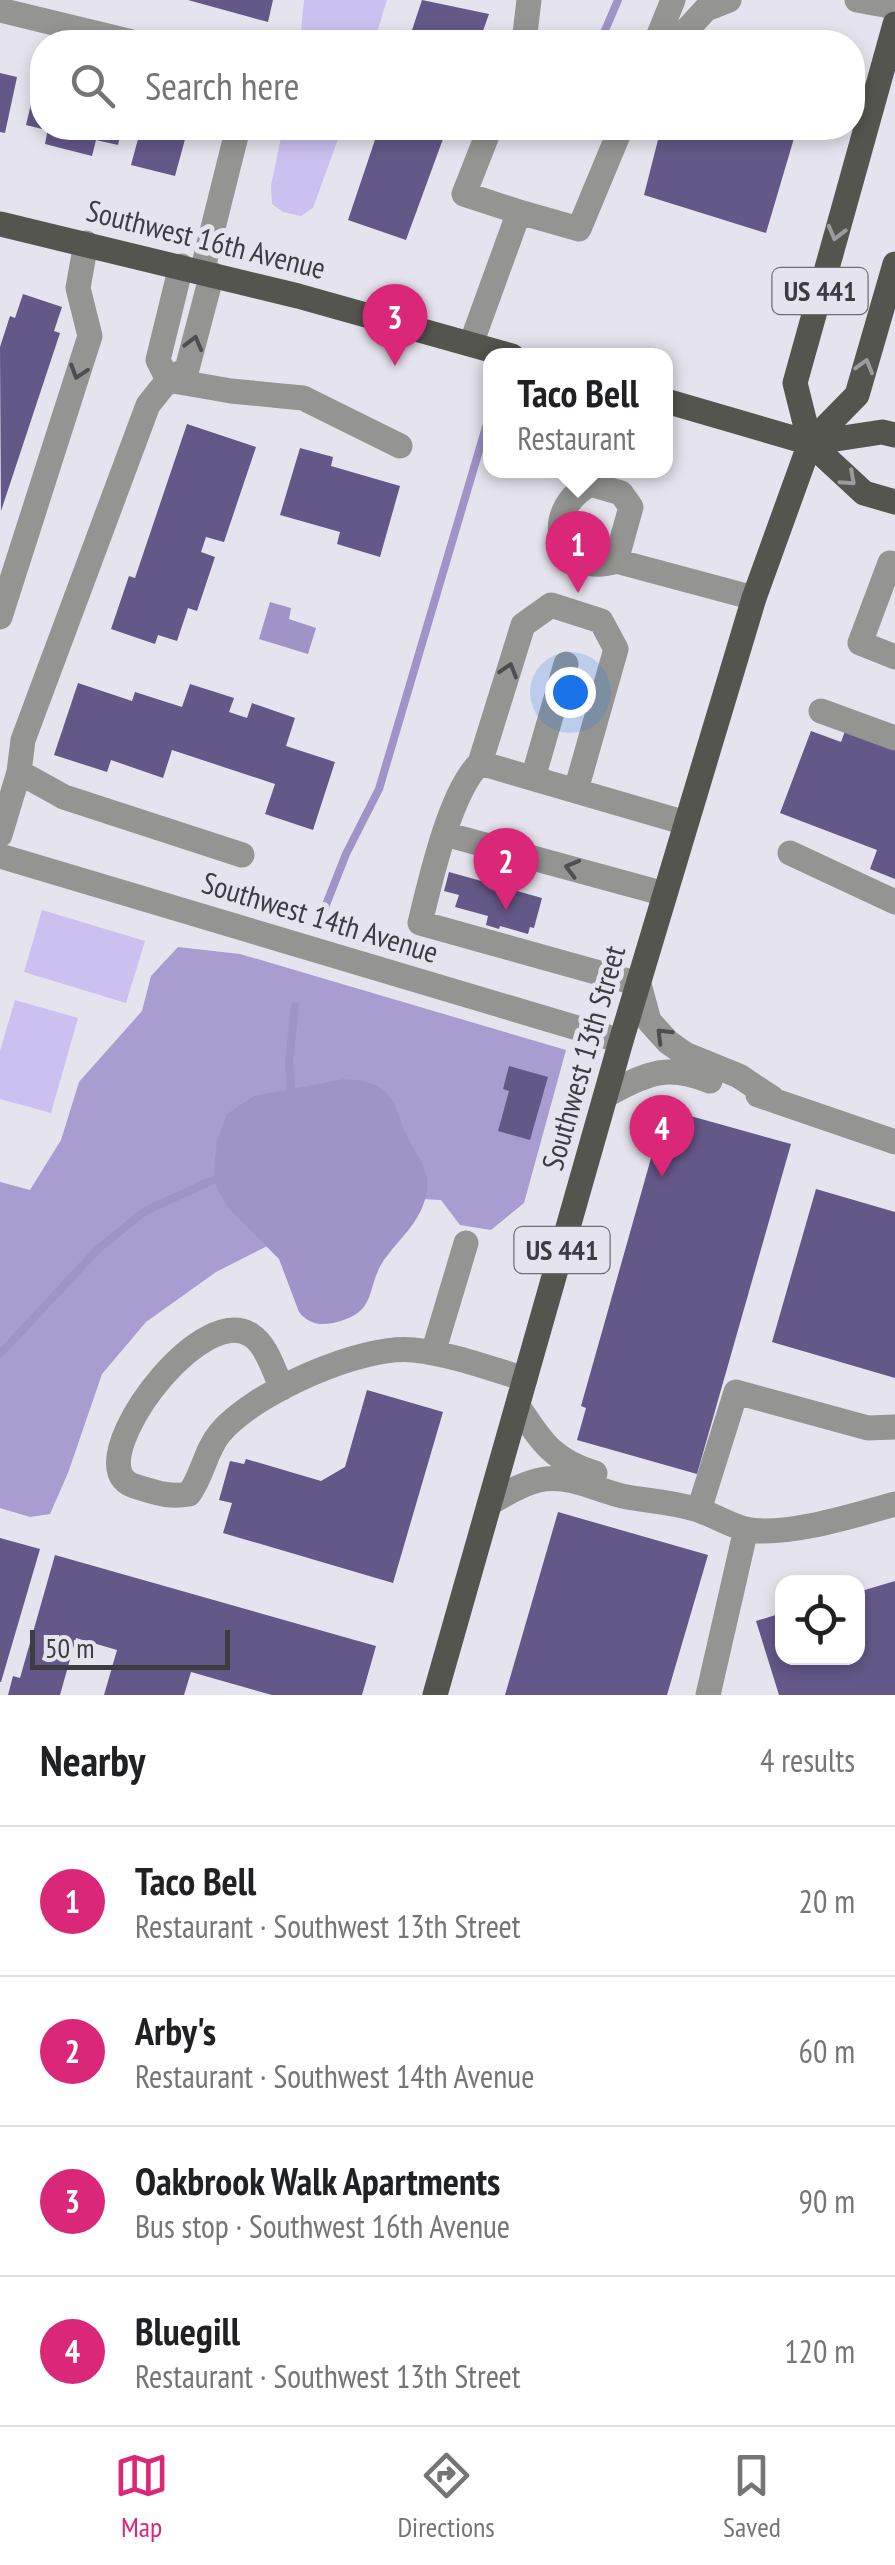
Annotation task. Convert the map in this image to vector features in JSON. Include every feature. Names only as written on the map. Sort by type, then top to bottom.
[{"type":"main road","name":"US 441","points":[[865,132],[895,24]]},
{"type":"main road","name":"US 441","points":[[810,443],[795,383],[863,140]]},
{"type":"main road","name":"Southwest 16th Avenue","points":[[0,224],[198,271],[485,348]]},
{"type":"main road","name":"Southwest 13th Street","points":[[434,1695],[621,1041],[754,598],[810,443],[857,395],[895,264]]},
{"type":"main road","points":[[673,403],[810,443],[882,432],[895,436]]},
{"type":"main road","points":[[810,443],[864,493],[895,502]]},
{"type":"street","points":[[525,30],[529,0]]},
{"type":"street","points":[[661,30],[673,0]]},
{"type":"street","points":[[686,30],[706,8],[728,0]]},
{"type":"street","points":[[857,0],[895,7]]},
{"type":"street","points":[[0,10],[68,13],[106,30]]},
{"type":"street","points":[[168,380],[158,360],[198,271],[235,140]]},
{"type":"street","points":[[485,140],[464,194],[579,229],[616,140]]},
{"type":"street","points":[[472,344],[520,212]]},
{"type":"street","points":[[0,617],[90,336],[78,288],[86,244]]},
{"type":"street","points":[[168,380],[303,398],[400,446]]},
{"type":"street","points":[[0,834],[20,772],[22,740],[148,405],[168,380]]},
{"type":"street","points":[[616,561],[754,598]]},
{"type":"street","points":[[890,563],[860,642],[895,657]]},
{"type":"street","points":[[576,790],[616,649],[601,622],[550,605],[523,625],[480,763],[468,774],[445,834],[420,923],[639,984],[648,1021],[668,1042],[686,1054],[739,1076],[772,1098]]},
{"type":"street","points":[[533,778],[566,664]]},
{"type":"street","points":[[820,711],[895,738]]},
{"type":"street","points":[[480,763],[686,822]]},
{"type":"street","points":[[20,772],[64,797],[242,855]]},
{"type":"street","points":[[445,834],[666,894]]},
{"type":"street","points":[[790,853],[895,902]]},
{"type":"street","name":"Southwest 14th Avenue","points":[[4,863],[621,1041]]},
{"type":"street","points":[[606,1095],[646,1075],[683,1070],[895,1142]]},
{"type":"street","points":[[433,1353],[466,1243]]},
{"type":"street","points":[[282,1388],[252,1335],[228,1329],[214,1332],[154,1384],[125,1440],[119,1459],[122,1478],[166,1496],[189,1494],[218,1435],[252,1404],[333,1366],[394,1349],[433,1353],[525,1379]]},
{"type":"street","points":[[700,1510],[736,1392],[868,1428],[895,1427]]},
{"type":"street","points":[[518,1406],[537,1434],[565,1463],[630,1482],[664,1501]]},
{"type":"street","points":[[490,1504],[521,1486],[546,1478],[700,1510],[746,1529],[823,1523],[895,1504]]},
{"type":"street","points":[[708,1695],[746,1529]]},
{"type":"shaded area","points":[[304,0],[387,0],[378,30],[301,30]]},
{"type":"shaded area","points":[[281,140],[338,140],[313,208],[301,216],[283,212],[272,204],[271,186]]},
{"type":"shaded area","points":[[270,602],[291,608],[289,619],[316,628],[308,654],[259,639]]},
{"type":"shaded area","points":[[42,910],[145,941],[126,1003],[24,972]]},
{"type":"shaded area","points":[[178,947],[240,954],[566,1050],[524,1203],[491,1230],[460,1225],[441,1200],[382,1197],[275,1242],[216,1272],[146,1322],[102,1374],[50,1514],[30,1517],[0,1508],[0,1182],[30,1190],[61,1140],[79,1082],[142,1011],[151,976]]},
{"type":"shaded area","points":[[15,1000],[78,1018],[51,1113],[0,1099],[0,1051]]},
{"type":"shaded area","points":[[345,1079],[377,1086],[390,1097],[423,1166],[427,1191],[416,1219],[380,1267],[365,1305],[348,1318],[318,1324],[299,1312],[279,1259],[228,1208],[213,1180],[217,1141],[227,1114],[254,1096]]},
{"type":"building","points":[[188,0],[273,0],[268,22]]},
{"type":"building","points":[[422,0],[489,14],[483,30],[412,30]]},
{"type":"building","points":[[0,73],[17,77],[5,133],[0,132]]},
{"type":"building","points":[[46,140],[96,140],[92,156],[45,144]]},
{"type":"building","points":[[138,140],[185,140],[175,176],[131,165]]},
{"type":"building","points":[[375,140],[443,140],[406,240],[348,220]]},
{"type":"building","points":[[658,140],[793,140],[766,233],[644,195]]},
{"type":"building","points":[[23,294],[62,307],[54,331],[60,333],[1,511],[0,347],[10,316],[15,318]]},
{"type":"building","points":[[187,424],[256,447],[224,542],[206,537],[201,552],[215,557],[197,611],[188,608],[177,641],[158,635],[155,644],[111,629],[129,576],[135,578]]},
{"type":"building","points":[[300,448],[333,457],[331,466],[400,486],[380,557],[337,544],[340,532],[280,515]]},
{"type":"building","points":[[78,683],[132,701],[135,692],[182,707],[190,684],[234,698],[229,712],[247,718],[252,703],[295,718],[286,746],[335,762],[313,830],[265,814],[275,784],[172,750],[163,778],[111,760],[107,772],[54,755]]},
{"type":"building","points":[[811,731],[841,742],[845,731],[895,750],[895,879],[870,869],[877,850],[780,813]]},
{"type":"building","points":[[449,872],[542,898],[534,928],[530,927],[528,934],[500,926],[499,929],[486,925],[488,916],[455,907],[459,895],[444,891]]},
{"type":"building","points":[[509,1066],[548,1077],[530,1140],[498,1131],[509,1091],[503,1089]]},
{"type":"building","points":[[669,1110],[791,1144],[697,1474],[577,1440],[586,1408],[581,1406],[657,1137],[661,1138]]},
{"type":"building","points":[[816,1189],[895,1212],[895,1378],[772,1342]]},
{"type":"building","points":[[367,1390],[443,1412],[393,1583],[223,1533],[232,1503],[219,1500],[230,1461],[244,1464],[246,1459],[321,1481],[345,1467]]},
{"type":"building","points":[[558,1512],[708,1555],[667,1695],[505,1695]]},
{"type":"building","points":[[0,1538],[40,1549],[1,1682],[0,1682]]},
{"type":"building","points":[[55,1555],[376,1646],[362,1695],[272,1695],[191,1672],[184,1695],[104,1695],[117,1650],[76,1638],[60,1695],[8,1695],[13,1676],[20,1678]]},
{"type":"building","points":[[895,1581],[895,1695],[779,1695],[756,1621],[775,1615],[775,1665],[865,1665],[865,1590]]},
{"type":"waterway","points":[[605,30],[618,0]]},
{"type":"waterway","points":[[320,920],[346,854],[379,789],[483,437]]},
{"type":"waterway","points":[[291,1090],[289,1062],[295,1006]]},
{"type":"waterway","points":[[0,1354],[98,1249],[145,1211],[213,1180]]},
{"type":"place","name":"Oakbrook Walk Apartments","points":[[395,366]]},
{"type":"place","name":"Taco Bell","points":[[578,593]]},
{"type":"place","name":"Arby's","points":[[506,910]]},
{"type":"place","name":"Bluegill","points":[[662,1177]]}]
